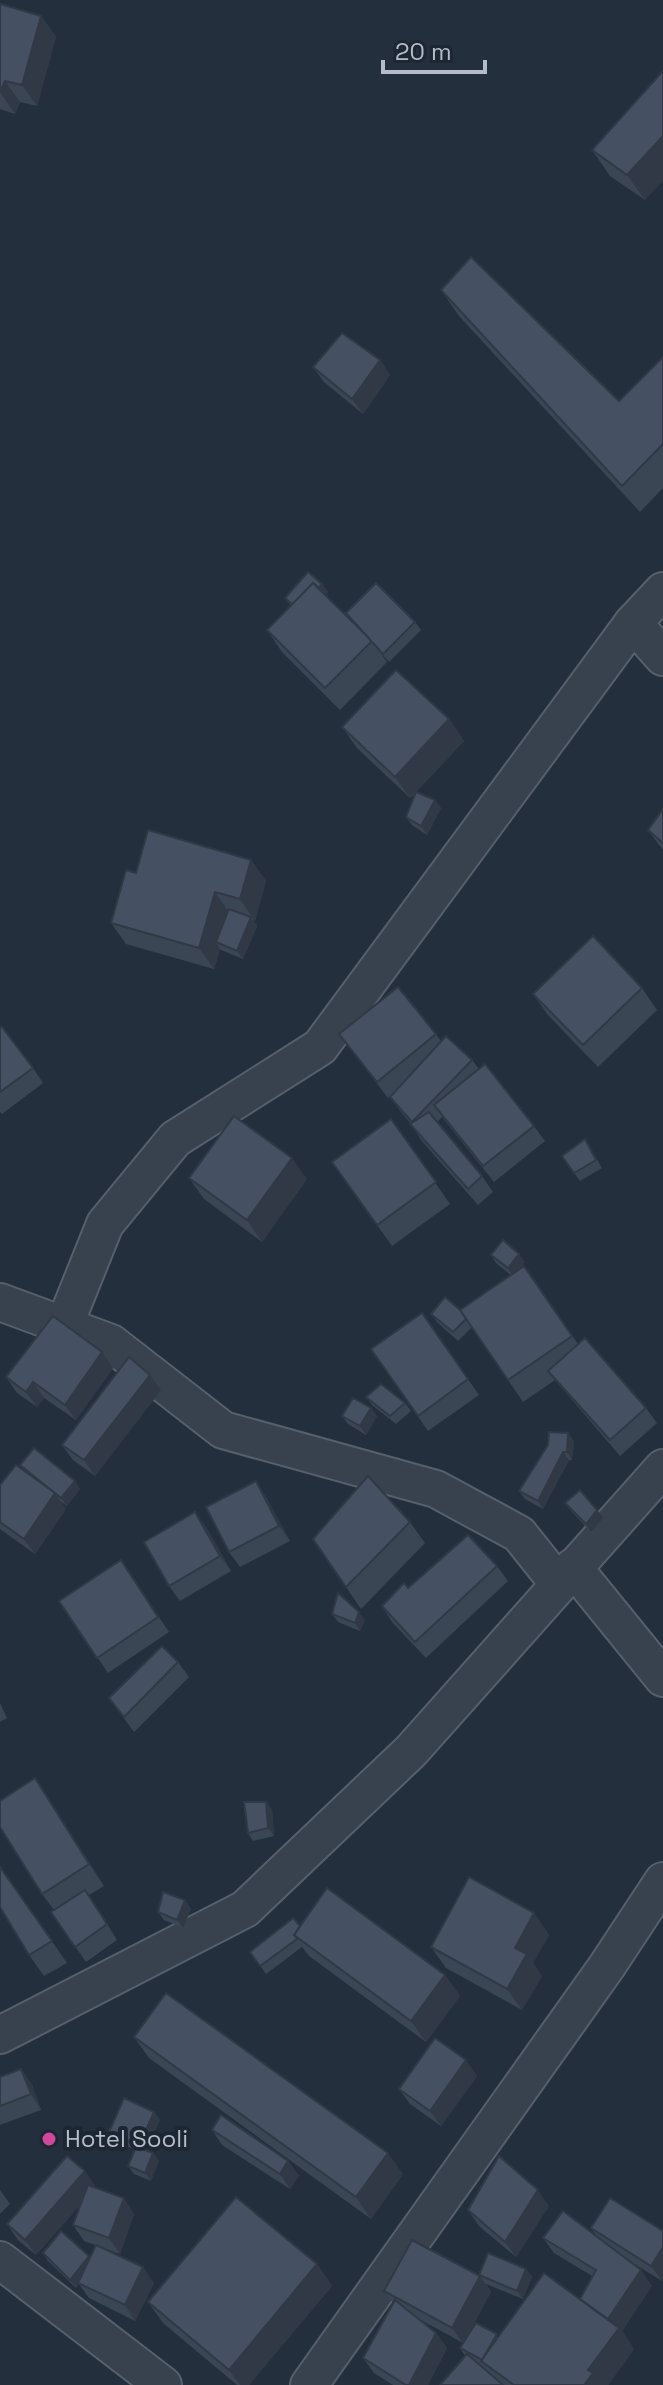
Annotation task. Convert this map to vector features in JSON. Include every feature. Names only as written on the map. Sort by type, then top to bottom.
[{"type":"street","points":[[64,1326],[105,1224],[175,1139],[320,1047],[633,623],[663,591]]},
{"type":"street","points":[[633,623],[663,657]]},
{"type":"street","points":[[0,1302],[111,1343],[223,1430],[436,1489],[519,1534],[566,1575],[663,1678]]},
{"type":"street","points":[[0,2035],[245,1909],[411,1751],[663,1468]]},
{"type":"street","points":[[309,2385],[607,1966],[663,1881]]},
{"type":"street","points":[[0,2260],[163,2385]]},
{"type":"building","points":[[0,4],[41,16],[22,85],[5,81],[0,92]]},
{"type":"building","points":[[663,71],[663,136],[627,175],[592,150]]},
{"type":"building","points":[[471,257],[619,401],[663,357],[663,444],[622,486],[441,290]]},
{"type":"building","points":[[342,333],[380,360],[352,399],[313,367]]},
{"type":"building","points":[[308,572],[322,584],[319,588],[313,583],[293,605],[285,598]]},
{"type":"building","points":[[313,583],[372,641],[325,688],[267,630]]},
{"type":"building","points":[[376,583],[415,622],[383,654],[346,613]]},
{"type":"building","points":[[396,670],[449,719],[395,777],[342,727]]},
{"type":"building","points":[[416,792],[435,800],[421,826],[406,817]]},
{"type":"building","points":[[663,809],[663,843],[648,830]]},
{"type":"building","points":[[148,830],[251,860],[240,899],[215,892],[199,948],[111,923],[126,870],[136,873]]},
{"type":"building","points":[[229,909],[251,917],[237,951],[216,942]]},
{"type":"building","points":[[593,936],[642,988],[583,1045],[533,994]]},
{"type":"building","points":[[398,987],[436,1034],[377,1082],[339,1034]]},
{"type":"building","points":[[0,1028],[33,1068],[0,1092]]},
{"type":"building","points":[[446,1036],[472,1060],[412,1122],[390,1097]]},
{"type":"building","points":[[485,1064],[534,1126],[483,1166],[434,1105]]},
{"type":"building","points":[[429,1112],[482,1176],[468,1189],[410,1124]]},
{"type":"building","points":[[234,1116],[292,1158],[247,1220],[189,1178]]},
{"type":"building","points":[[391,1119],[436,1182],[377,1225],[332,1162]]},
{"type":"building","points":[[585,1139],[596,1160],[574,1173],[562,1156]]},
{"type":"building","points":[[503,1240],[519,1254],[508,1268],[491,1255]]},
{"type":"building","points":[[524,1266],[572,1336],[508,1380],[460,1310]]},
{"type":"building","points":[[445,1297],[466,1319],[453,1332],[431,1314]]},
{"type":"building","points":[[422,1313],[468,1379],[418,1416],[371,1349]]},
{"type":"building","points":[[53,1316],[102,1352],[65,1405],[33,1382],[26,1392],[6,1377]]},
{"type":"building","points":[[585,1338],[646,1408],[610,1440],[548,1371]]},
{"type":"building","points":[[129,1357],[150,1375],[84,1460],[62,1445]]},
{"type":"building","points":[[381,1384],[405,1403],[390,1416],[366,1397]]},
{"type":"building","points":[[353,1398],[371,1408],[360,1426],[342,1416]]},
{"type":"building","points":[[549,1432],[568,1433],[567,1452],[563,1452],[538,1501],[519,1491],[548,1445]]},
{"type":"building","points":[[34,1448],[75,1481],[61,1498],[20,1465]]},
{"type":"building","points":[[16,1465],[55,1493],[24,1539],[0,1522],[0,1485]]},
{"type":"building","points":[[368,1476],[410,1522],[346,1587],[313,1539]]},
{"type":"building","points":[[256,1481],[279,1526],[229,1552],[206,1507]]},
{"type":"building","points":[[580,1490],[597,1510],[586,1524],[565,1503]]},
{"type":"building","points":[[195,1512],[220,1556],[169,1586],[144,1542]]},
{"type":"building","points":[[468,1535],[497,1566],[415,1642],[382,1606],[404,1583],[408,1588]]},
{"type":"building","points":[[121,1560],[158,1617],[97,1658],[59,1601]]},
{"type":"building","points":[[338,1593],[359,1612],[355,1623],[332,1614]]},
{"type":"building","points":[[162,1646],[178,1662],[124,1717],[109,1698]]},
{"type":"building","points":[[35,1778],[89,1864],[42,1894],[0,1827],[0,1801]]},
{"type":"building","points":[[244,1802],[266,1802],[268,1828],[248,1833]]},
{"type":"building","points":[[0,1867],[52,1941],[29,1955],[0,1907]]},
{"type":"building","points":[[469,1877],[534,1913],[515,1948],[527,1954],[507,1989],[431,1947]]},
{"type":"building","points":[[327,1888],[445,1975],[411,2021],[294,1935]]},
{"type":"building","points":[[85,1890],[107,1924],[75,1947],[51,1912]]},
{"type":"building","points":[[163,1892],[185,1900],[177,1920],[158,1912]]},
{"type":"building","points":[[293,1918],[300,1926],[294,1935],[297,1939],[260,1966],[250,1952]]},
{"type":"building","points":[[166,1993],[388,2153],[356,2197],[134,2037]]},
{"type":"building","points":[[435,2038],[466,2060],[430,2111],[399,2089]]},
{"type":"building","points":[[21,2069],[31,2094],[0,2106],[0,2077]]},
{"type":"building","points":[[124,2098],[154,2112],[139,2146],[109,2132]]},
{"type":"building","points":[[221,2115],[288,2161],[280,2174],[212,2130]]},
{"type":"building","points":[[136,2147],[153,2153],[145,2173],[128,2166]]},
{"type":"building","points":[[67,2156],[85,2171],[25,2240],[7,2224]]},
{"type":"building","points":[[499,2156],[538,2190],[505,2242],[468,2210]]},
{"type":"building","points":[[88,2185],[124,2198],[109,2238],[73,2225]]},
{"type":"building","points":[[236,2197],[317,2264],[229,2370],[148,2302]]},
{"type":"building","points":[[610,2198],[663,2231],[663,2247],[651,2266],[591,2228]]},
{"type":"building","points":[[563,2211],[641,2270],[608,2319],[580,2299],[596,2270],[543,2238]]},
{"type":"building","points":[[61,2231],[89,2256],[70,2280],[43,2253]]},
{"type":"building","points":[[412,2240],[480,2276],[452,2328],[384,2291]]},
{"type":"building","points":[[96,2245],[143,2267],[125,2305],[78,2283]]},
{"type":"building","points":[[488,2253],[526,2269],[517,2291],[479,2275]]},
{"type":"building","points":[[544,2273],[619,2328],[588,2370],[593,2373],[584,2385],[514,2385],[481,2361]]},
{"type":"building","points":[[395,2300],[436,2333],[409,2385],[363,2358]]},
{"type":"building","points":[[476,2323],[497,2334],[482,2360],[460,2348]]},
{"type":"building","points":[[467,2354],[503,2385],[440,2385]]},
{"type":"place","name":"Hotel Sooli","points":[[49,2139]]}]
